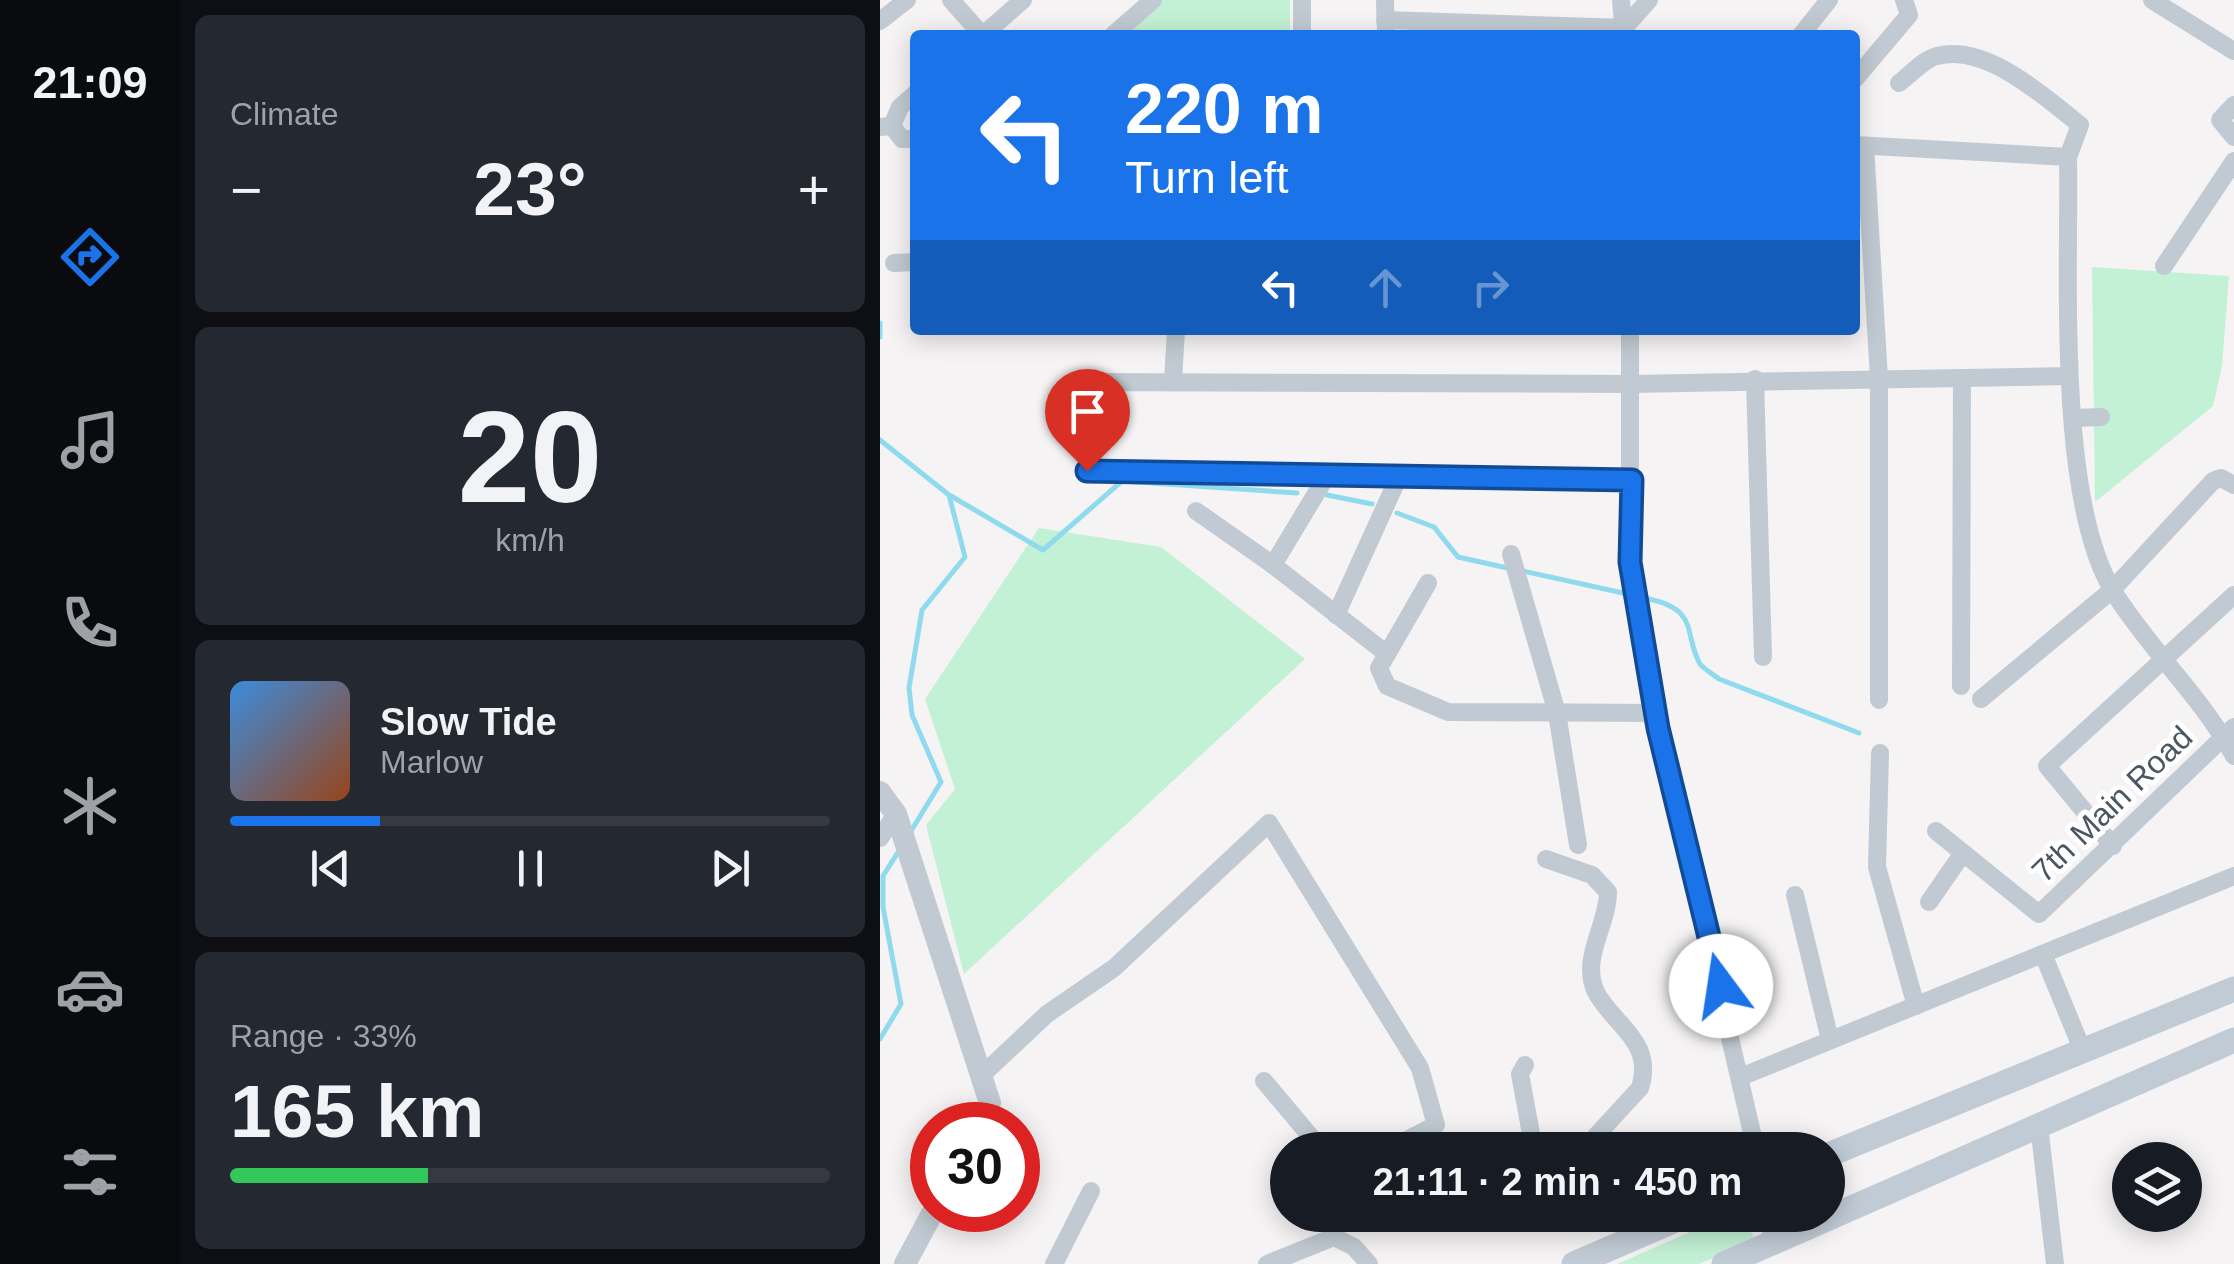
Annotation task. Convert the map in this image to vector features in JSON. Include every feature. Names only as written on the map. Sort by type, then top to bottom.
[{"type":"main road","points":[[1845,1148],[2234,988]]},
{"type":"main road","points":[[1724,1264],[2234,1040]]},
{"type":"main road","points":[[1574,1264],[1627,1232]]},
{"type":"street","points":[[880,21],[907,0]]},
{"type":"street","points":[[951,0],[978,30]]},
{"type":"street","points":[[988,30],[1022,0]]},
{"type":"street","points":[[1120,30],[1153,0]]},
{"type":"street","points":[[1302,0],[1302,30]]},
{"type":"street","points":[[1385,0],[1385,28],[1504,30]]},
{"type":"street","points":[[1621,0],[1624,30]]},
{"type":"street","points":[[1626,30],[1649,0]]},
{"type":"street","points":[[1805,30],[1829,0]]},
{"type":"street","points":[[1860,73],[1909,15],[1904,0]]},
{"type":"street","points":[[2152,0],[2234,51]]},
{"type":"street","points":[[1899,83],[1934,56],[1958,54],[2016,74],[2080,125],[2068,157],[2070,376],[2088,528],[2112,590],[2229,733],[2234,756]]},
{"type":"street","points":[[910,98],[886,126],[902,139],[910,139]]},
{"type":"street","points":[[2234,105],[2220,120],[2234,137]]},
{"type":"street","points":[[1879,700],[1875,259],[1860,145],[2068,157]]},
{"type":"street","points":[[2164,266],[2234,162]]},
{"type":"street","points":[[1860,260],[1875,259]]},
{"type":"street","points":[[894,262],[910,262]]},
{"type":"street","points":[[1172,382],[1176,335]]},
{"type":"street","points":[[1630,335],[1630,562],[1656,713],[1753,1132]]},
{"type":"street","points":[[1632,480],[1087,471],[1090,382],[1631,384],[1755,378],[2070,376]]},
{"type":"street","points":[[1755,378],[1763,657]]},
{"type":"street","points":[[1961,686],[1962,378]]},
{"type":"street","points":[[2074,418],[2101,416]]},
{"type":"street","points":[[1274,565],[1329,472]]},
{"type":"street","points":[[1336,615],[1400,474]]},
{"type":"street","points":[[1981,699],[2112,590],[2212,481],[2231,482]]},
{"type":"street","points":[[1196,511],[1274,565],[1387,654]]},
{"type":"street","points":[[1511,554],[1557,713],[1578,846]]},
{"type":"street","points":[[1428,583],[1379,668],[1380,678],[1429,706],[1448,712],[1656,713]]},
{"type":"street","points":[[2113,846],[2048,766],[2167,661],[2234,595]]},
{"type":"street","name":"7th Main Road","points":[[1936,831],[2040,914],[2229,733]]},
{"type":"street","points":[[1880,754],[1878,867],[1916,1006]]},
{"type":"street","points":[[880,792],[896,815],[892,839],[990,1102]]},
{"type":"street","points":[[981,1076],[1047,1014],[1114,968],[1269,824],[1420,1068],[1436,1125],[1423,1132]]},
{"type":"street","points":[[1929,902],[1963,853]]},
{"type":"street","points":[[1546,859],[1592,876],[1608,892],[1608,912],[1594,946],[1591,969],[1596,992],[1633,1033],[1644,1076],[1609,1132]]},
{"type":"street","points":[[1742,1076],[2234,876]]},
{"type":"street","points":[[1795,895],[1830,1040]]},
{"type":"street","points":[[2043,954],[2082,1049]]},
{"type":"street","points":[[1525,1065],[1520,1074],[1531,1132]]},
{"type":"street","points":[[1264,1081],[1307,1132]]},
{"type":"street","points":[[2038,1125],[2052,1263]]},
{"type":"street","points":[[1054,1264],[1091,1190]]},
{"type":"street","points":[[906,1264],[923,1232]]},
{"type":"street","points":[[1771,1232],[1773,1243]]},
{"type":"street","points":[[1267,1264],[1334,1238],[1354,1247],[1370,1264]]},
{"type":"green space","points":[[1163,0],[1290,0],[1290,30],[1128,30]]},
{"type":"green space","points":[[2092,267],[2229,276],[2222,366],[2213,406],[2095,502]]},
{"type":"green space","points":[[1039,528],[1161,547],[1305,659],[964,974],[926,825],[955,789],[925,699]]},
{"type":"green space","points":[[1690,1232],[1751,1232],[1755,1240],[1699,1264],[1617,1264]]},
{"type":"waterway","points":[[880,323],[880,337]]},
{"type":"waterway","points":[[880,440],[949,495],[965,557],[922,610],[909,688],[912,715],[941,782],[911,831]]},
{"type":"waterway","points":[[951,496],[1043,550],[1122,481],[1297,493]]},
{"type":"waterway","points":[[1327,495],[1372,504]]},
{"type":"waterway","points":[[1397,513],[1434,527],[1458,557],[1512,569]]},
{"type":"waterway","points":[[1523,571],[1623,593]]},
{"type":"waterway","points":[[1649,599],[1683,616],[1700,664],[1719,679],[1859,733]]},
{"type":"waterway","points":[[880,1039],[901,1004],[883,907],[883,876],[900,849]]},
{"type":"route","points":[[1087,471],[1632,480],[1630,562],[1658,728],[1721,986]]}]
